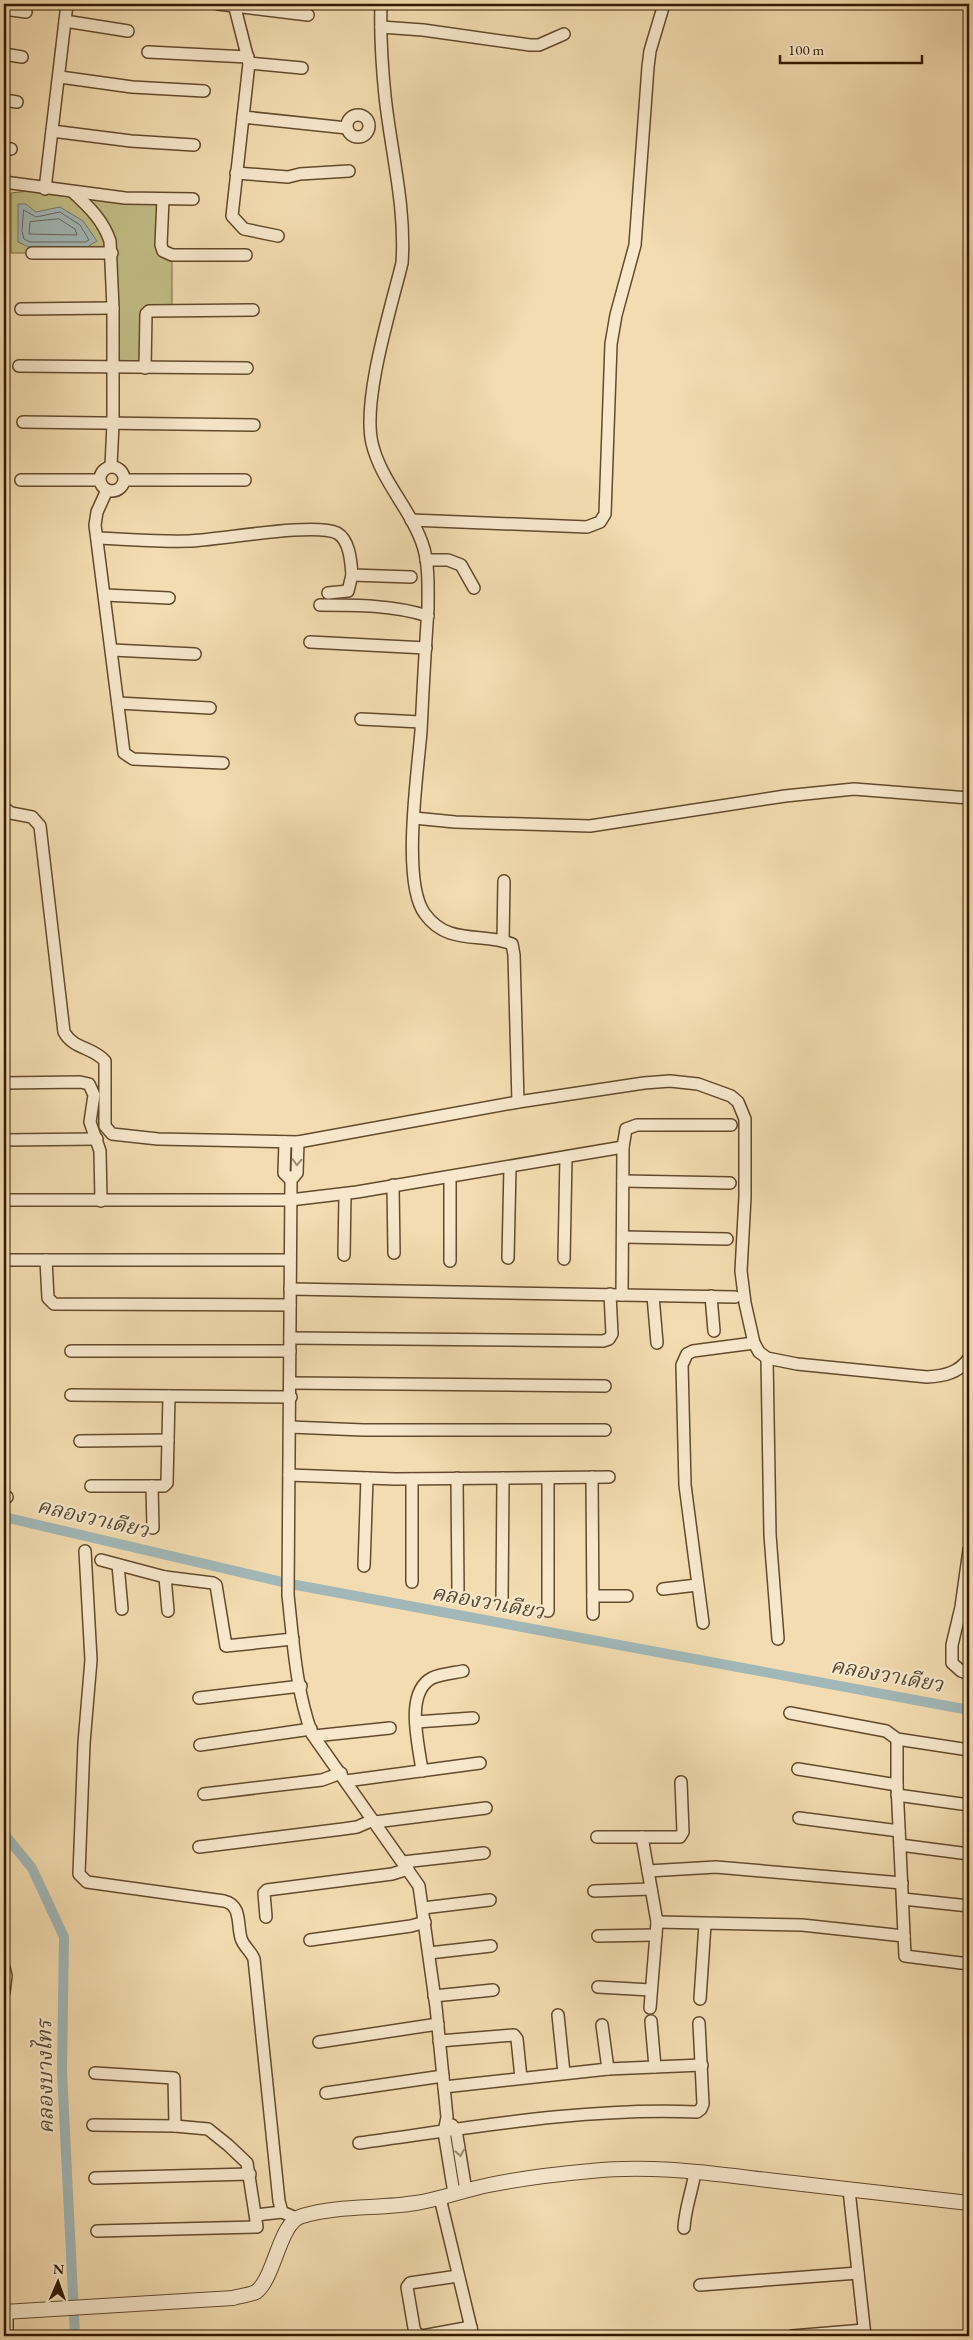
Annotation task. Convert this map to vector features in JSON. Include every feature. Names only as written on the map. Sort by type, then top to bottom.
[{"type":"street","points":[[45,189],[60,77],[66,4]]},
{"type":"street","points":[[218,4],[308,15]]},
{"type":"street","points":[[381,4],[381,27],[389,124],[402,212],[403,248],[402,264],[372,395],[372,441],[391,487],[411,520],[424,547],[426,560],[428,616],[412,855],[417,899],[425,915],[452,935],[503,941],[512,944],[514,955],[518,1102]]},
{"type":"street","points":[[411,520],[587,527],[600,522],[605,514],[613,329],[635,245],[648,67],[650,51],[664,4]]},
{"type":"street","points":[[234,5],[249,60],[232,216],[244,229],[278,236]]},
{"type":"street","points":[[4,9],[26,12]]},
{"type":"street","points":[[65,21],[128,31]]},
{"type":"street","points":[[381,27],[538,45],[564,34]]},
{"type":"street","points":[[148,52],[249,60],[302,68]]},
{"type":"street","points":[[4,54],[22,57]]},
{"type":"street","points":[[60,77],[132,87],[204,91]]},
{"type":"street","points":[[4,100],[17,102]]},
{"type":"street","points":[[243,116],[347,128],[354,137],[366,135],[370,125],[389,124]]},
{"type":"street","points":[[52,131],[131,141],[194,146]]},
{"type":"street","points":[[236,172],[288,177],[300,174],[349,171]]},
{"type":"street","points":[[4,182],[45,189],[126,198],[193,199]]},
{"type":"street","points":[[74,192],[94,211],[107,231],[112,253],[113,424],[111,466]]},
{"type":"street","points":[[163,199],[161,244],[163,251],[172,255],[246,255]]},
{"type":"street","points":[[32,253],[112,253]]},
{"type":"street","points":[[21,309],[113,308]]},
{"type":"street","points":[[145,368],[146,314],[148,311],[253,310]]},
{"type":"street","points":[[19,366],[247,368]]},
{"type":"street","points":[[23,422],[254,425]]},
{"type":"street","points":[[106,490],[100,480],[102,471],[111,466],[118,468],[123,473],[125,480]]},
{"type":"street","points":[[21,480],[100,480]]},
{"type":"street","points":[[125,480],[245,480]]},
{"type":"street","points":[[106,490],[118,490],[125,480]]},
{"type":"street","points":[[106,490],[97,512],[95,525],[106,595],[124,753],[128,757],[223,763]]},
{"type":"street","points":[[97,538],[187,541],[314,529],[338,533],[344,539],[352,575],[348,592],[328,593]]},
{"type":"street","points":[[426,560],[448,560],[462,565],[474,588]]},
{"type":"street","points":[[352,575],[411,577]]},
{"type":"street","points":[[106,595],[169,598]]},
{"type":"street","points":[[320,605],[367,605],[411,611],[428,616]]},
{"type":"street","points":[[310,642],[426,648]]},
{"type":"street","points":[[112,650],[195,654]]},
{"type":"street","points":[[118,702],[210,708]]},
{"type":"street","points":[[361,719],[421,722]]},
{"type":"street","points":[[414,818],[455,822],[590,826],[785,796],[854,789],[969,798]]},
{"type":"street","points":[[4,808],[11,813],[32,817],[40,826],[64,1032],[68,1040],[75,1045],[101,1056],[106,1061],[107,1131],[112,1134],[158,1139],[298,1142],[518,1102],[644,1083],[670,1081],[698,1084],[731,1096],[738,1102],[745,1118],[745,1197],[741,1271],[745,1303],[754,1343],[759,1352],[767,1358],[797,1364],[927,1377],[946,1375],[968,1362]]},
{"type":"street","points":[[503,941],[504,880]]},
{"type":"street","points":[[4,1083],[80,1082],[89,1084],[94,1095],[90,1122],[100,1150],[101,1200]]},
{"type":"street","points":[[622,1295],[623,1136],[626,1129],[630,1126],[731,1125]]},
{"type":"street","points":[[4,1140],[97,1139]]},
{"type":"street","points":[[284,1142],[284,1173],[291,1180]]},
{"type":"street","points":[[298,1142],[296,1173],[291,1180],[290,1200],[291,1397],[290,1566],[288,1595],[293,1639],[312,1733],[419,1886],[438,2024],[447,2117],[460,2192]]},
{"type":"street","points":[[4,1200],[290,1200],[345,1194],[623,1147]]},
{"type":"street","points":[[564,1259],[566,1157]]},
{"type":"street","points":[[508,1258],[510,1167]]},
{"type":"street","points":[[450,1177],[450,1261]]},
{"type":"street","points":[[623,1181],[730,1183]]},
{"type":"street","points":[[393,1186],[394,1254]]},
{"type":"street","points":[[344,1255],[345,1194]]},
{"type":"street","points":[[623,1237],[727,1239]]},
{"type":"street","points":[[4,1260],[290,1260]]},
{"type":"street","points":[[46,1260],[48,1298],[54,1304],[290,1306]]},
{"type":"street","points":[[290,1289],[735,1296]]},
{"type":"street","points":[[290,1338],[603,1341],[609,1339],[612,1334],[610,1294]]},
{"type":"street","points":[[653,1296],[657,1343]]},
{"type":"street","points":[[711,1296],[714,1331]]},
{"type":"street","points":[[703,1623],[685,1485],[682,1365],[687,1354],[693,1351],[754,1343]]},
{"type":"street","points":[[71,1350],[290,1351]]},
{"type":"street","points":[[767,1358],[770,1535],[778,1639]]},
{"type":"street","points":[[290,1383],[605,1386]]},
{"type":"street","points":[[71,1395],[291,1397]]},
{"type":"street","points":[[91,1486],[164,1486],[167,1483],[168,1396]]},
{"type":"street","points":[[290,1427],[371,1430],[605,1430]]},
{"type":"street","points":[[80,1441],[168,1440]]},
{"type":"street","points":[[290,1475],[412,1479],[609,1477]]},
{"type":"street","points":[[592,1477],[593,1614]]},
{"type":"street","points":[[364,1566],[367,1478]]},
{"type":"street","points":[[457,1478],[458,1590]]},
{"type":"street","points":[[502,1602],[503,1478]]},
{"type":"street","points":[[548,1478],[548,1611]]},
{"type":"street","points":[[412,1479],[412,1582]]},
{"type":"street","points":[[152,1486],[153,1528]]},
{"type":"street","points":[[969,1550],[961,1607],[952,1645],[952,1663],[961,1672],[969,1674]]},
{"type":"street","points":[[85,1551],[91,1660],[84,1742],[79,1874],[87,1882],[224,1901],[229,1902],[235,1908],[242,1941],[254,1959],[271,2136],[282,2212]]},
{"type":"street","points":[[101,1560],[165,1577],[200,1580],[216,1585],[226,1646],[293,1639]]},
{"type":"street","points":[[118,1565],[122,1609]]},
{"type":"street","points":[[165,1577],[168,1611]]},
{"type":"street","points":[[664,1589],[697,1585]]},
{"type":"street","points":[[593,1596],[628,1596]]},
{"type":"street","points":[[422,1770],[415,1707],[423,1686],[439,1676],[463,1671]]},
{"type":"street","points":[[199,1698],[301,1686]]},
{"type":"street","points":[[790,1713],[886,1731],[894,1734],[898,1739],[897,1790],[905,1956],[969,1964]]},
{"type":"street","points":[[416,1722],[473,1718]]},
{"type":"street","points":[[200,1744],[312,1733],[390,1728]]},
{"type":"street","points":[[898,1739],[969,1750]]},
{"type":"street","points":[[204,1794],[480,1763]]},
{"type":"street","points":[[798,1769],[969,1805]]},
{"type":"street","points":[[597,1837],[680,1837],[682,1835],[681,1782]]},
{"type":"street","points":[[199,1847],[357,1827],[374,1821],[486,1808]]},
{"type":"street","points":[[799,1818],[899,1830]]},
{"type":"street","points":[[642,1837],[657,1922],[650,2008]]},
{"type":"street","points":[[900,1845],[969,1854]]},
{"type":"street","points":[[266,1917],[264,1893],[272,1888],[392,1874],[406,1865],[484,1853]]},
{"type":"street","points":[[648,1871],[716,1867],[902,1883]]},
{"type":"street","points":[[594,1891],[651,1889]]},
{"type":"street","points":[[903,1899],[969,1906]]},
{"type":"street","points":[[423,1908],[490,1900]]},
{"type":"street","points":[[310,1940],[411,1926],[425,1922]]},
{"type":"street","points":[[657,1922],[802,1925],[904,1936]]},
{"type":"street","points":[[700,1999],[705,1924]]},
{"type":"street","points":[[598,1936],[656,1935]]},
{"type":"street","points":[[429,1953],[491,1946]]},
{"type":"street","points":[[4,1968],[6,1976],[4,1992]]},
{"type":"street","points":[[598,1987],[651,1990]]},
{"type":"street","points":[[434,1996],[493,1990]]},
{"type":"street","points":[[558,2015],[564,2073]]},
{"type":"street","points":[[650,2021],[655,2066]]},
{"type":"street","points":[[359,2143],[592,2114],[641,2110],[696,2112],[701,2110],[703,2104],[700,2023]]},
{"type":"street","points":[[319,2042],[438,2024]]},
{"type":"street","points":[[602,2025],[608,2068]]},
{"type":"street","points":[[439,2041],[514,2035],[517,2039],[521,2078]]},
{"type":"street","points":[[326,2093],[443,2082],[521,2078],[608,2068],[702,2065]]},
{"type":"street","points":[[95,2073],[174,2078],[175,2126]]},
{"type":"street","points":[[93,2125],[175,2126],[208,2129],[247,2163],[257,2227],[97,2231]]},
{"type":"street","points":[[256,2215],[282,2212],[296,2218],[333,2209],[403,2205],[533,2177],[591,2171],[651,2169],[694,2172],[969,2203]]},
{"type":"street","points":[[684,2228],[685,2209],[692,2193],[694,2172]]},
{"type":"street","points":[[95,2178],[250,2174]]},
{"type":"street","points":[[792,2336],[864,2333],[849,2190]]},
{"type":"street","points":[[440,2198],[472,2332],[422,2336],[416,2333],[407,2287],[410,2284],[458,2276]]},
{"type":"street","points":[[7,2336],[5,2312],[84,2306],[198,2302],[233,2298],[256,2292],[267,2276],[281,2242],[296,2218]]},
{"type":"street","points":[[700,2285],[858,2273]]},
{"type":"shaded area","points":[[45,189],[163,199],[162,255],[172,255],[172,311],[147,311],[150,368],[112,367],[112,253],[11,253],[11,193]]},
{"type":"water","points":[[18,204],[26,204],[36,212],[60,207],[83,221],[97,241],[87,247],[29,247],[18,242]]},
{"type":"waterway","name":"คลองวาเดียว","points":[[4,1517],[291,1584],[969,1710]]},
{"type":"waterway","name":"คลองบางไทร","points":[[4,1834],[32,1868],[64,1937],[62,2071],[75,2336]]}]
